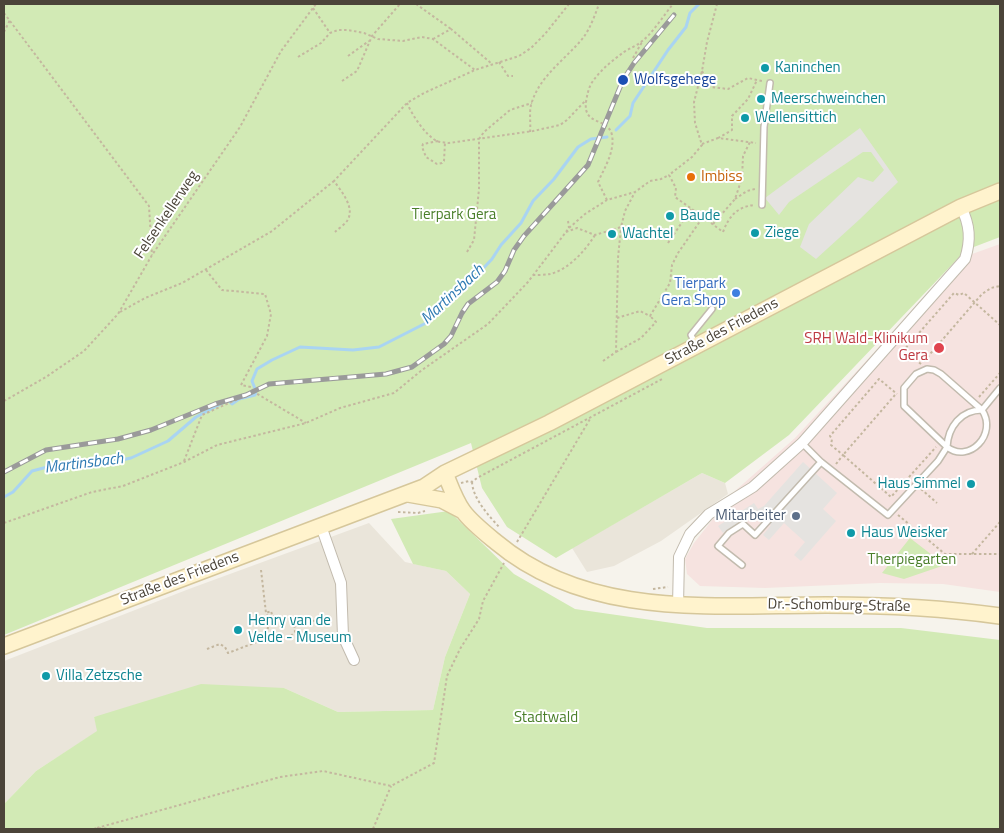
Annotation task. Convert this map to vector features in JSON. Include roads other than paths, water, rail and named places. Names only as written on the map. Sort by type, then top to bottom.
[{"type":"main road","name":"Straße des Friedens","points":[[4,646],[426,486],[445,473],[499,448],[961,207],[1000,191]]},
{"type":"main road","name":"Straße des Friedens","points":[[356,512],[382,495],[422,478],[445,473]]},
{"type":"main road","name":"Dr.-Schomburg-Straße","points":[[445,473],[463,511],[510,546],[530,567],[576,588],[635,601],[678,606],[829,605],[938,608],[1000,616]]},
{"type":"main road","points":[[408,494],[442,500],[463,511]]},
{"type":"street","points":[[678,606],[679,557],[690,534],[710,514],[753,487],[802,444],[965,259],[970,244],[967,219],[961,207]]},
{"type":"street","points":[[321,526],[341,583],[343,636],[354,660]]},
{"type":"lane","points":[[762,205],[764,144],[770,82]]},
{"type":"lane","points":[[696,346],[691,334],[712,309]]},
{"type":"lane","points":[[927,369],[934,370],[982,410],[986,416],[988,430],[981,442],[974,448],[959,453],[952,451],[941,442],[904,406],[904,388],[916,374],[927,369]]},
{"type":"lane","points":[[982,410],[1000,388]]},
{"type":"lane","points":[[802,444],[821,462],[888,515],[938,461],[947,447],[951,427],[964,414],[973,410],[982,410]]},
{"type":"lane","points":[[742,565],[718,546],[729,533],[743,524],[755,535],[821,462]]},
{"type":"waterway","name":"Martinsbach","points":[[616,130],[630,116],[633,103],[668,50],[686,27],[690,13],[699,4]]},
{"type":"waterway","name":"Martinsbach","points":[[4,497],[13,492],[32,471],[59,464],[73,465],[112,462],[131,458],[168,441],[196,417],[228,400],[232,404],[239,399],[255,395],[256,391],[252,381],[257,369],[300,347],[353,350],[379,347],[426,323],[443,301],[459,285],[477,275],[492,259],[501,245],[521,223],[533,201],[554,179],[578,147],[591,139],[607,137]]},
{"type":"railway","points":[[4,472],[46,450],[118,439],[151,430],[215,404],[246,395],[269,384],[386,374],[412,367],[444,344],[451,336],[468,304],[497,282],[505,271],[514,250],[524,236],[588,165],[623,80],[634,63],[674,15]]},
{"type":"place","name":"Kaninchen","points":[[765,68]]},
{"type":"place","name":"Wolfsgehege","points":[[623,80]]},
{"type":"place","name":"Meerschweinchen","points":[[761,99]]},
{"type":"place","name":"Wellensittich","points":[[745,118]]},
{"type":"place","name":"Imbiss","points":[[691,177]]},
{"type":"place","name":"Baude","points":[[670,216]]},
{"type":"place","name":"Ziege","points":[[755,233]]},
{"type":"place","name":"Wachtel","points":[[612,234]]},
{"type":"place","name":"Tierpark Gera Shop","points":[[736,293]]},
{"type":"place","name":"SRH Wald-Klinikum Gera","points":[[939,348]]},
{"type":"place","name":"Haus Simmel","points":[[971,484]]},
{"type":"place","name":"Mitarbeiter","points":[[796,516]]},
{"type":"place","name":"Haus Weisker","points":[[851,533]]},
{"type":"place","name":"Henry van de Velde - Museum","points":[[238,630]]},
{"type":"place","name":"Villa Zetzsche","points":[[46,676]]},
{"type":"park label","name":"Tierpark Gera","points":[[454,215]]},
{"type":"park label","name":"Therpiegarten","points":[[912,560]]},
{"type":"park label","name":"Stadtwald","points":[[546,718]]}]
